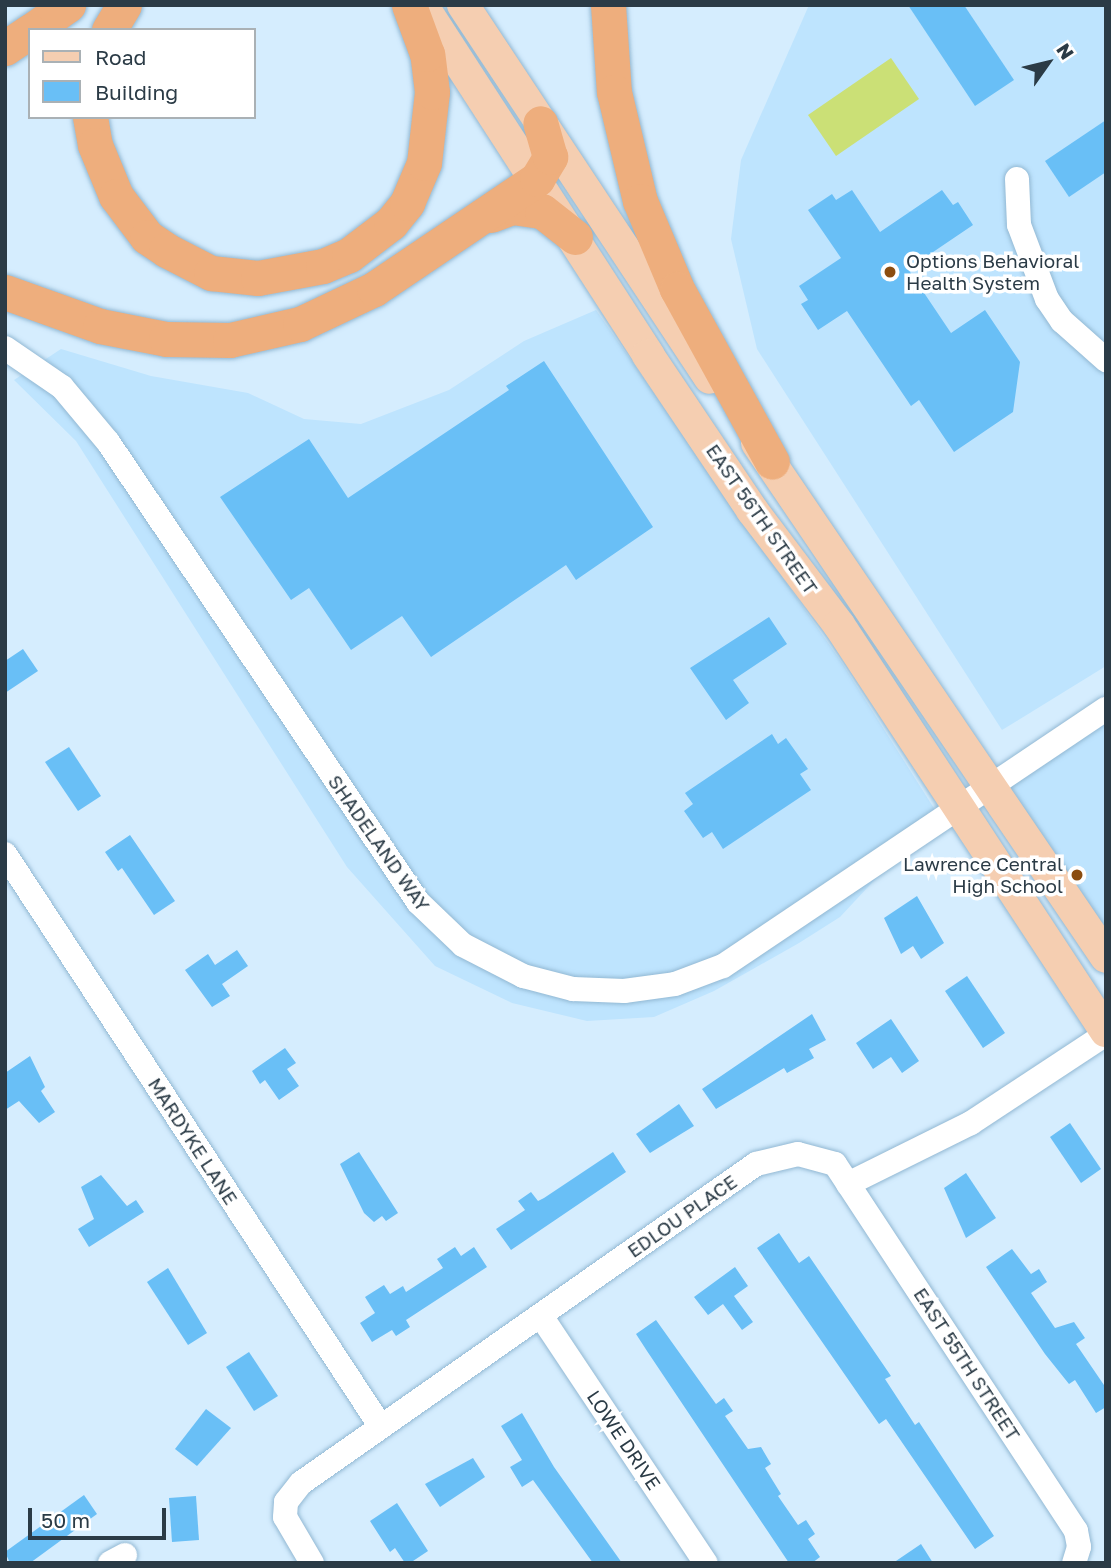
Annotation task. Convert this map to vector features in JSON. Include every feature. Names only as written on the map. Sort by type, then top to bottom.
[{"type":"highway","points":[[34,28],[68,5]]},
{"type":"highway","points":[[111,28],[124,5]]},
{"type":"highway","points":[[90,119],[98,154],[116,196],[147,237],[166,250],[211,273],[258,278],[323,267],[349,255],[391,223],[407,203],[424,163],[432,92],[427,54],[409,5]]},
{"type":"highway","points":[[608,5],[614,92],[640,201],[677,289],[772,462]]},
{"type":"highway","points":[[5,48],[28,32]]},
{"type":"highway","points":[[5,292],[132,335],[230,340],[300,324],[341,307],[537,180],[550,157],[540,123]]},
{"type":"highway","points":[[468,224],[512,207],[526,207],[558,220],[575,237]]},
{"type":"main road","name":"EAST 56TH STREET","points":[[422,5],[575,237],[648,355],[752,510],[976,799],[1106,957]]},
{"type":"main road","name":"EAST 56TH STREET","points":[[463,5],[703,368],[772,462],[976,799],[1106,1032]]},
{"type":"street","points":[[1017,179],[1019,225],[1047,299],[1062,321],[1106,360]]},
{"type":"street","name":"SHADELAND WAY","points":[[5,348],[62,387],[108,442],[418,902],[463,945],[508,970],[556,986],[607,991],[666,986],[707,973],[748,953],[1106,709]]},
{"type":"street","name":"MARDYKE LANE","points":[[5,854],[381,1427]]},
{"type":"street","points":[[848,1184],[971,1123],[1106,1032]]},
{"type":"street","name":"EDLOU PLACE","points":[[312,1563],[288,1527],[285,1507],[301,1483],[760,1162],[785,1154],[811,1155],[835,1164],[848,1184]]},
{"type":"street","name":"EAST 55TH STREET","points":[[848,1184],[1073,1526],[1077,1555]]},
{"type":"street","name":"LOWE DRIVE","points":[[541,1316],[706,1563]]},
{"type":"shaded area","points":[[809,5],[1106,5],[1106,666],[1002,730],[757,349],[731,239],[741,160]]},
{"type":"shaded area","points":[[596,310],[842,663],[937,813],[840,917],[799,943],[714,991],[654,1017],[587,1021],[512,1003],[435,966],[347,867],[76,441],[14,380],[61,349],[151,376],[248,393],[304,419],[361,424],[449,390],[524,341]]},
{"type":"shaded area","name":"Lawrence Central High School","points":[[1106,709],[1106,962],[991,788]]},
{"type":"green space","points":[[891,58],[919,99],[836,156],[808,115]]},
{"type":"building","points":[[908,5],[964,5],[1014,80],[975,106]]},
{"type":"building","points":[[1106,120],[1106,172],[1069,197],[1045,161]]},
{"type":"building","points":[[852,190],[880,232],[942,190],[953,205],[958,202],[973,225],[908,269],[951,333],[985,310],[1020,362],[1013,412],[954,452],[919,400],[911,406],[847,311],[818,330],[801,304],[808,300],[799,286],[841,258],[808,210],[832,194],[836,200]]},
{"type":"building","points":[[544,361],[653,527],[576,580],[566,565],[431,657],[402,616],[351,650],[309,588],[291,600],[220,497],[309,439],[348,498],[509,390],[506,386]]},
{"type":"building","points":[[769,617],[787,644],[733,680],[749,703],[726,720],[690,668]]},
{"type":"building","points":[[23,649],[38,671],[5,693],[5,661]]},
{"type":"building","points":[[772,734],[778,744],[786,738],[808,769],[800,774],[811,790],[723,849],[712,832],[703,838],[684,811],[693,804],[685,793]]},
{"type":"building","points":[[69,747],[101,796],[78,811],[45,762]]},
{"type":"building","points":[[130,835],[175,901],[154,915],[122,868],[118,871],[105,852]]},
{"type":"building","points":[[917,896],[944,943],[921,959],[913,946],[901,954],[884,918]]},
{"type":"building","points":[[237,950],[248,966],[222,984],[230,996],[212,1007],[185,970],[208,954],[215,965]]},
{"type":"building","points":[[967,976],[1005,1033],[983,1048],[945,991]]},
{"type":"building","points":[[812,1014],[826,1040],[809,1049],[814,1058],[787,1073],[784,1068],[716,1109],[702,1089]]},
{"type":"building","points":[[891,1019],[919,1061],[902,1073],[891,1057],[873,1069],[856,1043]]},
{"type":"building","points":[[285,1048],[296,1063],[287,1069],[299,1086],[279,1100],[265,1080],[260,1084],[252,1071]]},
{"type":"building","points":[[30,1056],[45,1087],[41,1091],[55,1112],[39,1123],[19,1101],[5,1110],[5,1073]]},
{"type":"building","points":[[679,1104],[694,1126],[650,1153],[636,1134]]},
{"type":"building","points":[[1070,1123],[1101,1169],[1081,1183],[1050,1137]]},
{"type":"building","points":[[359,1152],[398,1213],[386,1221],[382,1216],[374,1222],[364,1213],[340,1164]]},
{"type":"building","points":[[613,1152],[626,1172],[511,1250],[496,1229],[525,1210],[518,1201],[531,1192],[538,1201],[544,1198]]},
{"type":"building","points":[[966,1173],[996,1218],[966,1238],[944,1188]]},
{"type":"building","points":[[101,1175],[127,1206],[136,1200],[144,1212],[89,1247],[78,1229],[94,1219],[81,1187]]},
{"type":"building","points":[[779,1233],[799,1263],[809,1256],[891,1376],[885,1379],[915,1425],[919,1422],[994,1536],[975,1549],[886,1419],[879,1424],[757,1248]]},
{"type":"building","points":[[455,1247],[461,1256],[474,1247],[487,1267],[406,1320],[410,1327],[396,1336],[392,1330],[372,1342],[360,1323],[375,1313],[365,1297],[384,1285],[390,1294],[403,1286],[406,1292],[443,1268],[437,1259]]},
{"type":"building","points":[[1012,1249],[1031,1274],[1039,1269],[1047,1282],[1031,1293],[1055,1328],[1074,1322],[1085,1338],[1076,1344],[1106,1388],[1106,1407],[1096,1413],[1075,1380],[1069,1384],[1045,1354],[986,1267]]},
{"type":"building","points":[[735,1267],[748,1286],[734,1296],[753,1322],[742,1330],[723,1304],[708,1315],[694,1297]]},
{"type":"building","points":[[168,1268],[207,1333],[188,1345],[147,1282]]},
{"type":"building","points":[[656,1320],[716,1404],[724,1398],[733,1411],[725,1416],[748,1449],[761,1447],[771,1464],[765,1468],[781,1494],[778,1496],[798,1525],[806,1520],[815,1534],[808,1539],[820,1557],[812,1563],[789,1563],[636,1334]]},
{"type":"building","points":[[249,1352],[278,1396],[254,1411],[226,1367]]},
{"type":"building","points":[[206,1409],[231,1428],[197,1466],[175,1449]]},
{"type":"building","points":[[522,1413],[554,1467],[622,1563],[593,1563],[533,1480],[522,1487],[510,1467],[522,1460],[501,1426]]},
{"type":"building","points":[[473,1458],[485,1477],[440,1507],[425,1484]]},
{"type":"building","points":[[84,1495],[97,1514],[30,1563],[10,1563],[5,1552]]},
{"type":"building","points":[[196,1496],[199,1540],[172,1542],[169,1498]]},
{"type":"building","points":[[397,1503],[428,1551],[410,1563],[405,1563],[395,1548],[390,1552],[370,1521]]},
{"type":"building","points":[[921,1544],[933,1563],[893,1563]]},
{"type":"place","name":"Options Behavioral Health System","points":[[890,272]]},
{"type":"place","name":"Lawrence Central High School","points":[[1077,875]]}]
